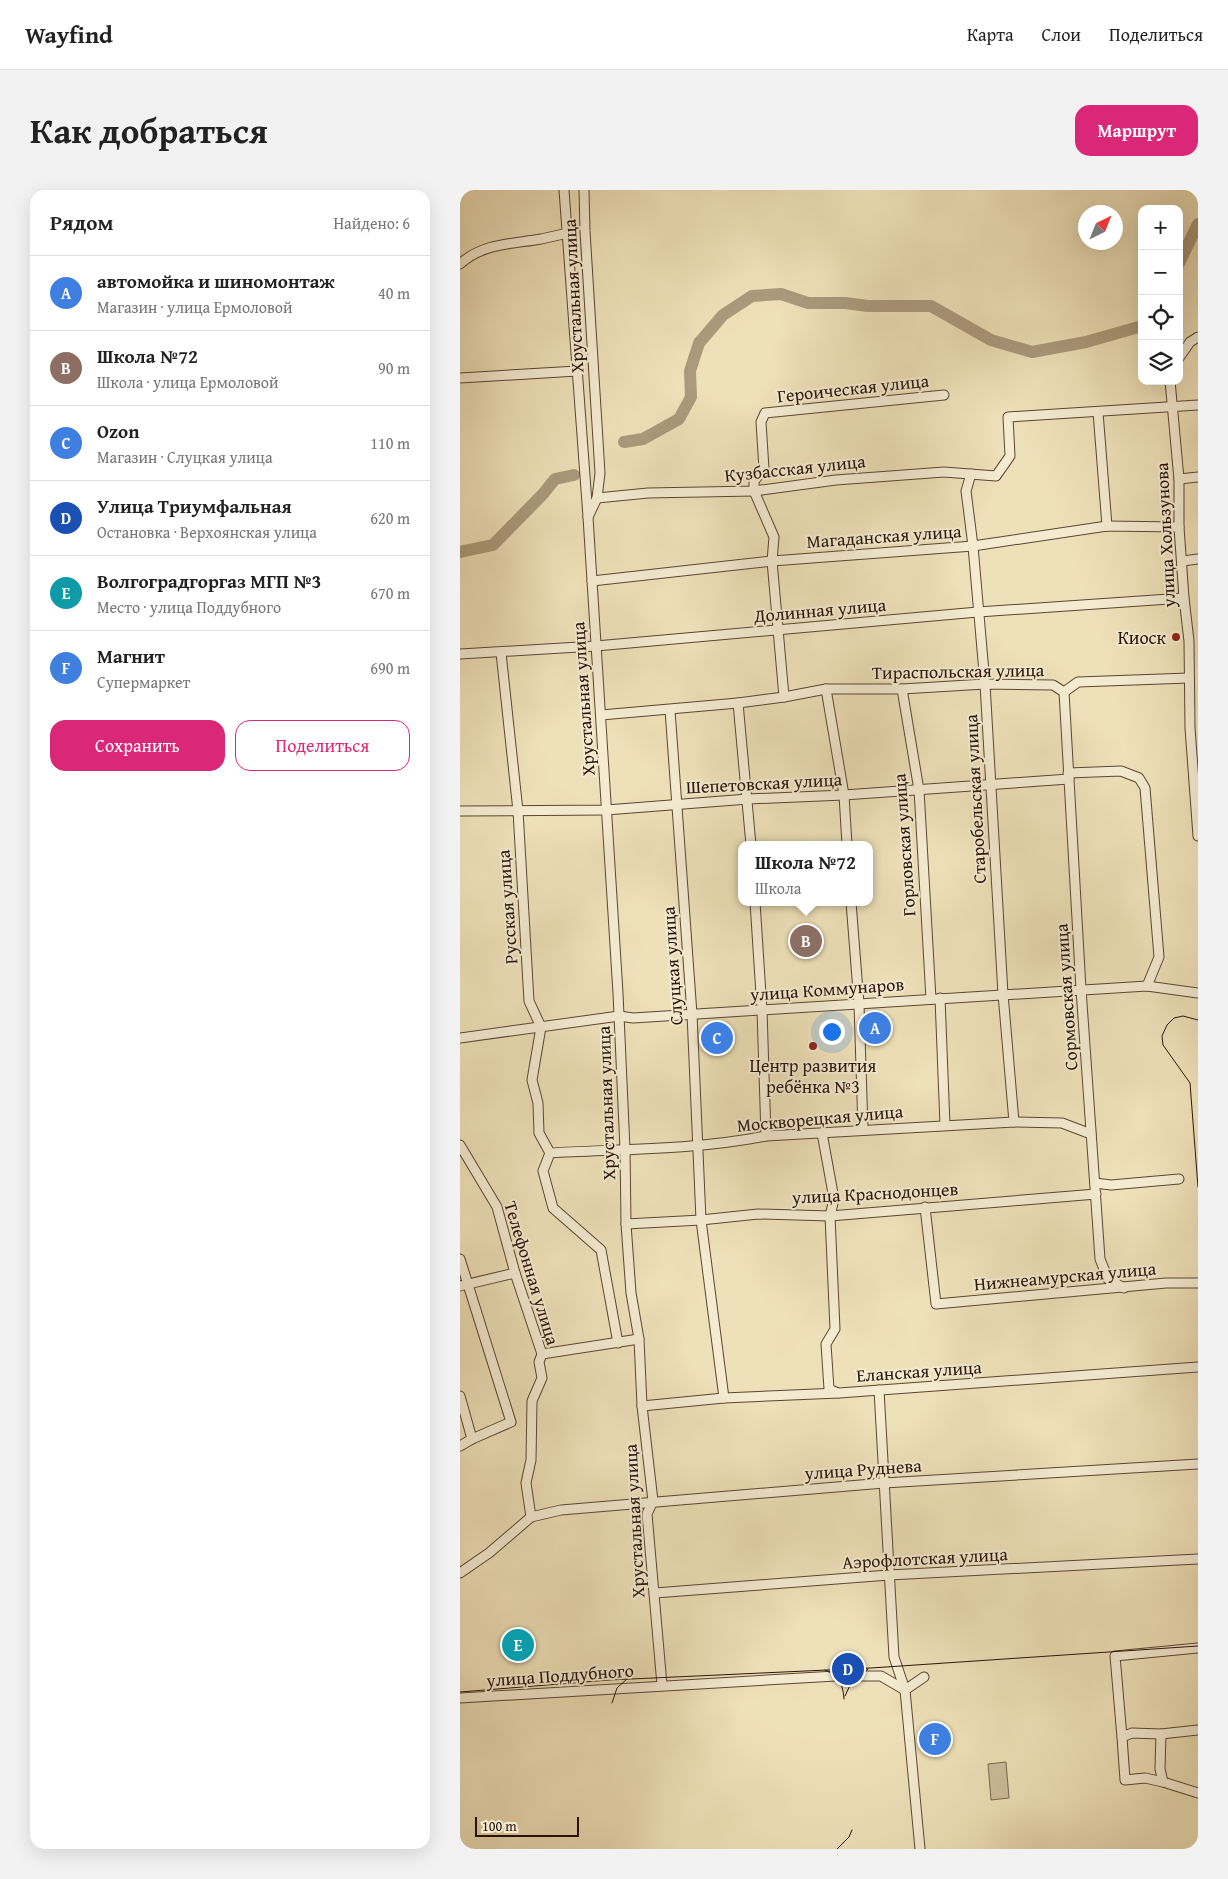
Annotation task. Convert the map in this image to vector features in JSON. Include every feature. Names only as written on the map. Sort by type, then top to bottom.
[{"type":"street","name":"Хрустальная улица","points":[[564,190],[601,715],[619,1016],[625,1149],[626,1224],[631,1293],[639,1339],[642,1406],[654,1501],[647,1514],[662,1685]]},
{"type":"street","name":"Хрустальная улица","points":[[584,190],[600,472],[597,498],[588,517]]},
{"type":"street","points":[[462,261],[485,249],[506,243],[568,233]]},
{"type":"street","points":[[1183,352],[1190,342],[1198,337]]},
{"type":"street","points":[[460,378],[577,371]]},
{"type":"street","name":"улица Хользунова","points":[[1170,385],[1179,479],[1179,527],[1184,598],[1193,641],[1189,678],[1194,727],[1198,836]]},
{"type":"street","name":"Героическая улица","points":[[754,491],[754,481],[764,469],[760,422],[764,413],[944,395]]},
{"type":"street","points":[[1107,526],[1098,412],[1198,405]]},
{"type":"street","name":"Кузбасская улица","points":[[597,498],[648,493],[754,491],[836,480],[944,472],[996,476],[1010,456],[1008,417],[1098,412]]},
{"type":"street","name":"Старобельская улица","points":[[971,474],[966,491],[973,546],[985,684],[1003,994],[1014,1122]]},
{"type":"street","points":[[1179,479],[1198,477]]},
{"type":"street","points":[[754,491],[774,537],[772,562],[784,697]]},
{"type":"street","name":"Магаданская улица","points":[[592,581],[772,562],[973,546],[1107,526],[1179,527]]},
{"type":"street","points":[[1182,561],[1198,559]]},
{"type":"street","name":"Долинная улица","points":[[460,654],[596,646],[978,612],[1184,598]]},
{"type":"street","name":"Русская улица","points":[[500,653],[518,811],[530,1001],[540,1027],[532,1080],[538,1103],[539,1134],[550,1153]]},
{"type":"street","name":"Тираспольская улица","points":[[738,703],[826,689],[902,689],[985,684],[1053,684],[1064,692],[1078,682],[1189,678]]},
{"type":"street","points":[[826,689],[844,795],[847,841]]},
{"type":"street","name":"Горловская улица","points":[[902,689],[918,790],[945,1125]]},
{"type":"street","name":"Сормовская улица","points":[[1064,692],[1081,989],[1100,1259],[1108,1279],[1124,1288]]},
{"type":"street","points":[[601,715],[738,703],[751,841]]},
{"type":"street","name":"Слуцкая улица","points":[[670,710],[692,1014],[701,1220],[724,1398]]},
{"type":"street","name":"Шепетовская улица","points":[[460,811],[606,810],[748,799],[844,795],[990,785],[1121,771],[1139,778],[1145,788],[1159,957],[1147,986]]},
{"type":"street","points":[[755,906],[762,1010],[766,1136]]},
{"type":"street","points":[[851,906],[859,1004],[863,1130]]},
{"type":"street","name":"улица Коммунаров","points":[[461,1035],[619,1016],[633,1018],[1081,989],[1147,986],[1198,993]]},
{"type":"street","name":"Москворецкая улица","points":[[550,1153],[697,1145],[733,1142],[766,1136],[1014,1122],[1062,1123],[1092,1134]]},
{"type":"street","points":[[822,1133],[834,1199],[830,1216],[835,1330],[826,1344],[829,1389],[839,1393]]},
{"type":"street","name":"Телефонная улица","points":[[460,1145],[497,1207],[515,1273],[542,1354],[539,1362],[542,1378],[532,1401],[531,1460],[526,1483],[531,1517]]},
{"type":"street","points":[[550,1153],[543,1171],[553,1208],[601,1250],[618,1343]]},
{"type":"street","points":[[1095,1184],[1111,1185],[1179,1179]]},
{"type":"street","name":"улица Краснодонцев","points":[[626,1224],[701,1220],[758,1214],[830,1216],[1096,1194]]},
{"type":"street","name":"Нижнеамурская улица","points":[[925,1207],[936,1304],[1166,1283],[1198,1283]]},
{"type":"street","points":[[460,1259],[464,1285],[511,1422],[460,1446]]},
{"type":"street","points":[[464,1285],[515,1273]]},
{"type":"street","points":[[542,1354],[639,1339]]},
{"type":"street","name":"Еланская улица","points":[[642,1406],[724,1398],[839,1393],[1198,1367]]},
{"type":"street","points":[[879,1390],[894,1657],[905,1690],[920,1849]]},
{"type":"street","points":[[460,1396],[472,1439]]},
{"type":"street","name":"улица Руднева","points":[[531,1517],[562,1510],[654,1501],[884,1483],[1198,1464]]},
{"type":"street","points":[[460,1573],[489,1553],[531,1517]]},
{"type":"street","name":"Аэрофлотская улица","points":[[655,1594],[889,1575],[1198,1559]]},
{"type":"street","points":[[1198,1648],[1115,1656],[1125,1780],[1145,1778],[1198,1793]]},
{"type":"street","name":"улица Поддубного","points":[[460,1698],[836,1676],[881,1676],[905,1690]]},
{"type":"street","points":[[905,1690],[924,1677]]},
{"type":"street","points":[[1122,1737],[1132,1733],[1161,1734],[1198,1730]]},
{"type":"street","points":[[1161,1734],[1160,1769],[1163,1782]]},
{"type":"shaded area","points":[[1006,1762],[1009,1798],[991,1800],[988,1764]]},
{"type":"waterway","points":[[1183,255],[1198,224]]},
{"type":"waterway","points":[[624,442],[643,439],[679,419],[691,397],[690,371],[699,343],[723,315],[752,296],[781,294],[808,303],[845,303],[868,306],[931,306],[991,340],[1032,352],[1086,342],[1138,327]]},
{"type":"waterway","points":[[460,552],[493,545],[543,494],[555,479],[574,475]]},
{"type":"tram line","points":[[1198,1020],[1183,1016],[1174,1018],[1167,1025],[1162,1036],[1163,1045],[1190,1083],[1198,1187]]},
{"type":"tram line","points":[[460,1692],[609,1680],[871,1668],[1198,1646]]},
{"type":"tram line","points":[[845,1696],[852,1681],[868,1669]]},
{"type":"tram line","points":[[825,1670],[834,1675],[839,1681],[843,1689],[844,1699]]},
{"type":"tram line","points":[[612,1703],[617,1688],[628,1678]]},
{"type":"tram line","points":[[837,1849],[849,1837],[852,1830]]},
{"type":"place","name":"Киоск","points":[[1176,637]]},
{"type":"place","name":"Школа №72","points":[[806,941]]},
{"type":"place","name":"автомойка и шиномонтаж","points":[[875,1028]]},
{"type":"place","name":"Ozon","points":[[717,1038]]},
{"type":"place","name":"Центр развития ребёнка №3","points":[[813,1046]]},
{"type":"place","name":"Волгоградгоргаз МГП №3","points":[[518,1645]]},
{"type":"place","name":"Улица Триумфальная","points":[[848,1669]]},
{"type":"place","name":"Магнит","points":[[935,1739]]}]
